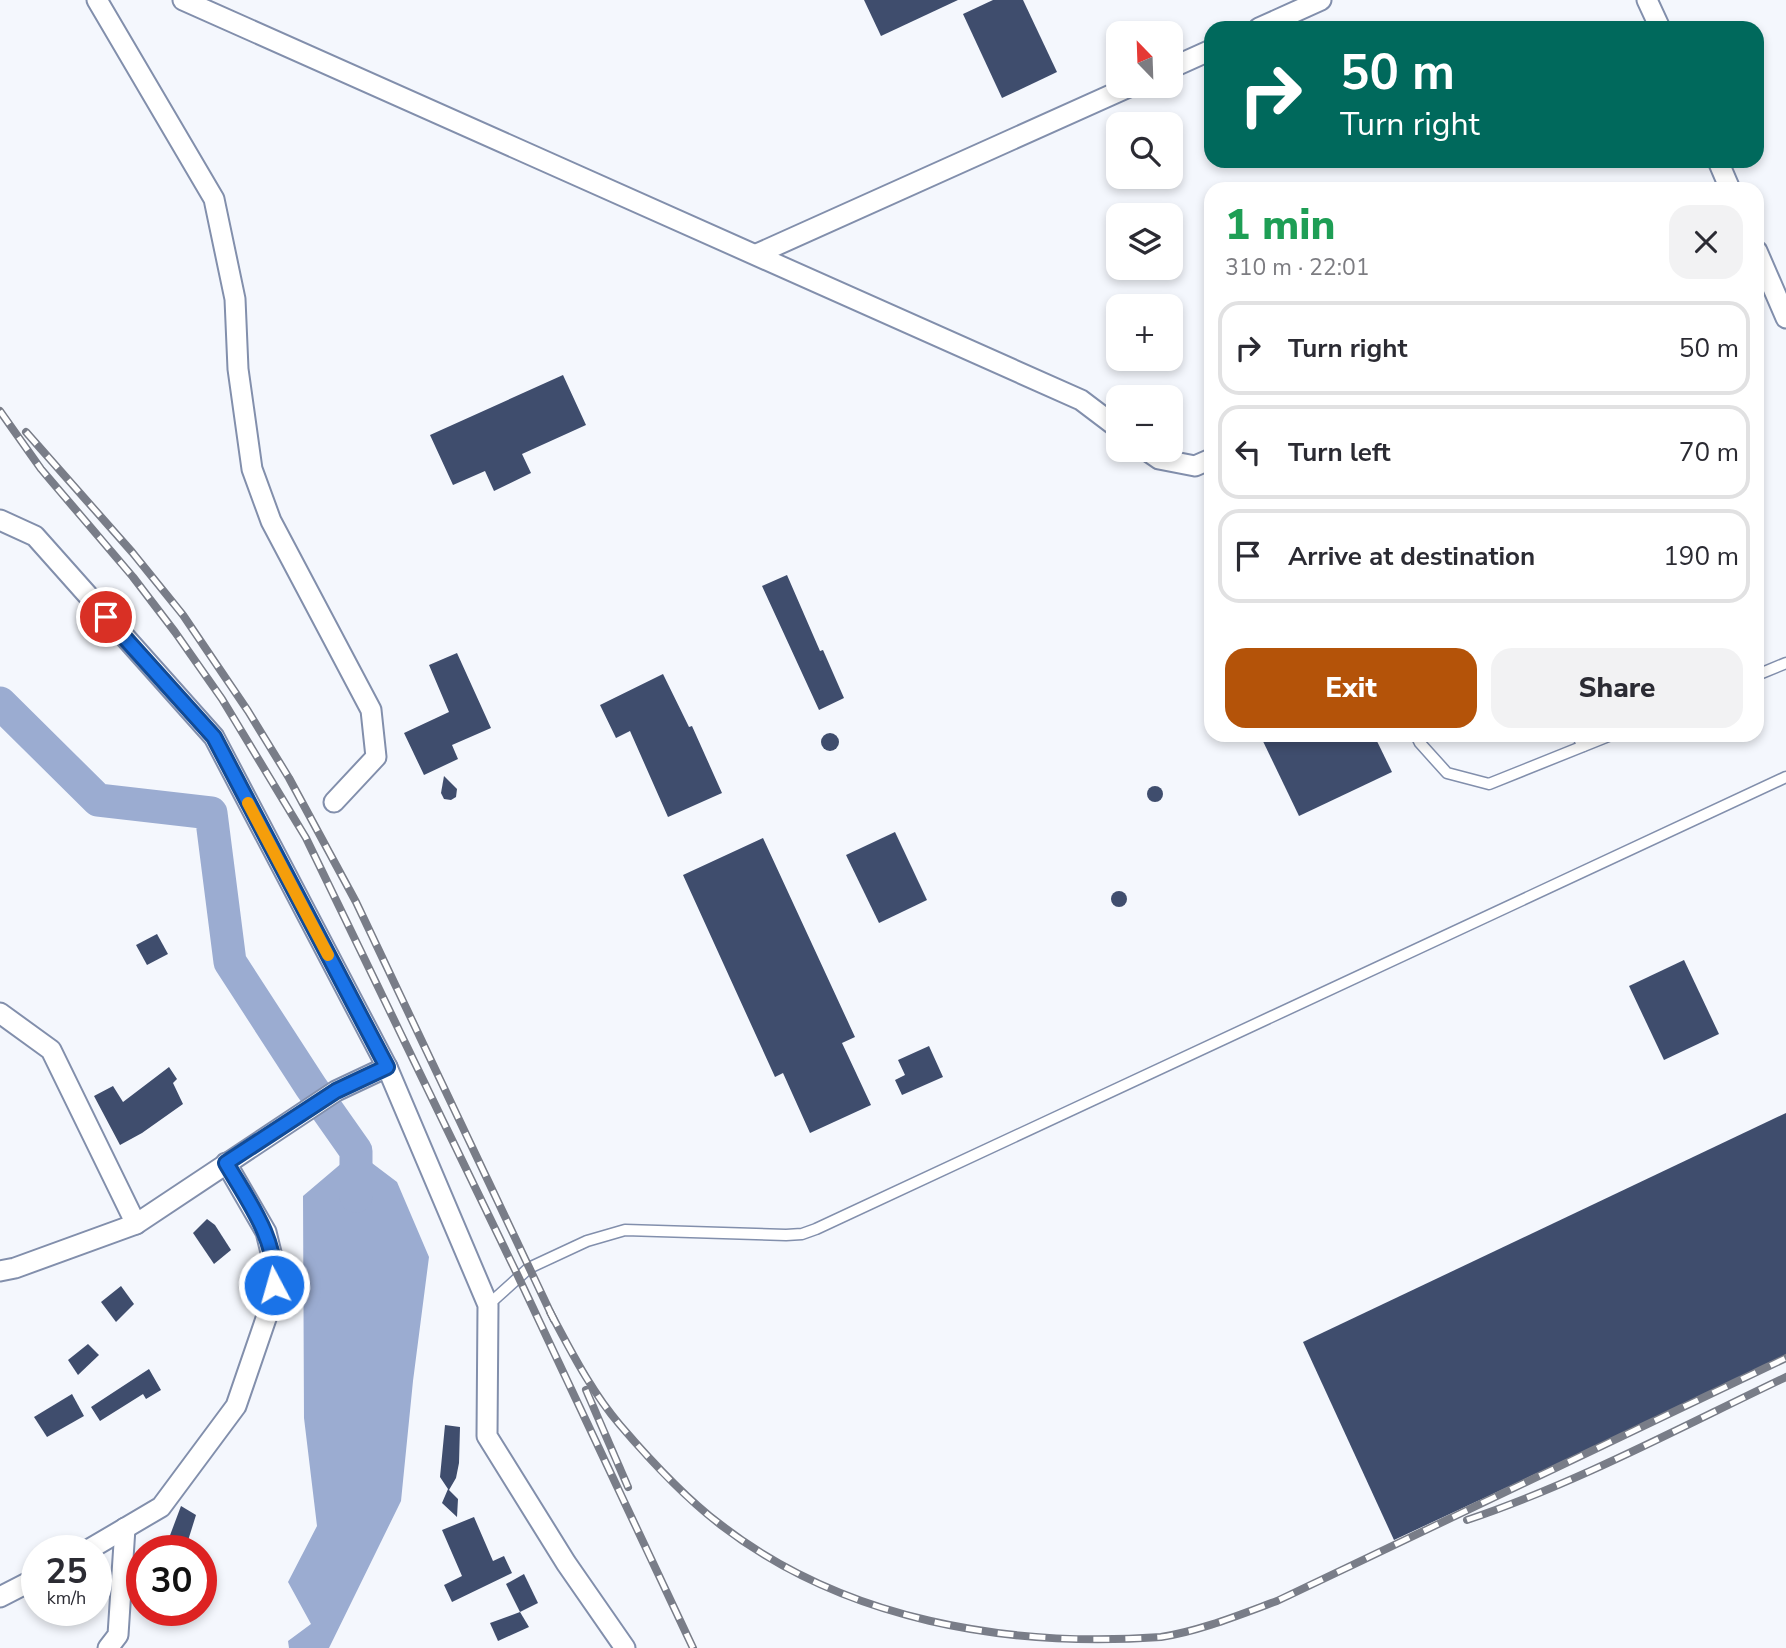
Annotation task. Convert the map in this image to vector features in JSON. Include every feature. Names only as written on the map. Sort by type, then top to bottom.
[{"type":"street","points":[[97,0],[215,199],[235,299],[238,369],[252,469],[271,521],[371,709],[376,757],[334,802]]},
{"type":"street","points":[[183,0],[1081,400],[1106,419]]},
{"type":"street","points":[[1274,21],[1321,0]]},
{"type":"street","points":[[1647,0],[1657,21]]},
{"type":"street","points":[[1183,63],[1204,53]]},
{"type":"street","points":[[757,254],[1106,97]]},
{"type":"street","points":[[1764,267],[1786,318]]},
{"type":"street","points":[[1171,462],[1195,466],[1204,462]]},
{"type":"street","points":[[0,520],[35,536],[214,737],[387,1067],[488,1305],[487,1436],[566,1563],[625,1648]]},
{"type":"street","points":[[0,1013],[51,1050],[136,1224]]},
{"type":"street","points":[[0,1271],[136,1224],[336,1091],[387,1067]]},
{"type":"street","points":[[112,1536],[161,1507],[236,1406],[272,1301],[275,1269],[265,1232],[226,1163]]},
{"type":"street","points":[[108,1648],[118,1635],[125,1528]]},
{"type":"street","points":[[0,1597],[21,1586]]},
{"type":"lane","points":[[1764,672],[1786,663]]},
{"type":"lane","points":[[1420,742],[1447,773],[1489,784],[1593,742]]},
{"type":"lane","points":[[1581,742],[1583,746]]},
{"type":"lane","points":[[488,1305],[529,1268],[587,1241],[625,1230],[786,1235],[802,1234],[816,1229],[1786,777]]},
{"type":"water","points":[[356,1151],[397,1182],[429,1257],[401,1501],[329,1648],[289,1648],[288,1641],[311,1624],[288,1582],[317,1526],[304,1418],[303,1196]]},
{"type":"building","points":[[864,0],[958,0],[881,36]]},
{"type":"building","points":[[993,0],[1023,0],[1057,72],[1002,98],[963,14]]},
{"type":"building","points":[[563,375],[586,425],[522,454],[531,473],[494,491],[485,471],[453,485],[430,435]]},
{"type":"building","points":[[787,575],[844,698],[819,710],[762,586]]},
{"type":"building","points":[[457,653],[491,728],[452,745],[458,759],[424,775],[404,733],[449,712],[429,665]]},
{"type":"building","points":[[663,674],[689,727],[692,726],[722,793],[668,817],[630,731],[616,738],[600,705]]},
{"type":"building","points":[[830,733],[836,736],[839,742],[836,748],[830,751],[824,748],[821,742],[824,736]]},
{"type":"building","points":[[1263,742],[1377,742],[1392,772],[1299,816]]},
{"type":"building","points":[[444,776],[457,789],[456,797],[451,800],[444,799],[441,793]]},
{"type":"building","points":[[1152,786],[1158,786],[1163,794],[1161,800],[1152,802],[1147,797],[1147,791]]},
{"type":"building","points":[[895,832],[927,900],[879,923],[846,855]]},
{"type":"building","points":[[763,838],[855,1037],[842,1043],[871,1105],[810,1133],[783,1073],[775,1077],[683,875]]},
{"type":"building","points":[[1116,891],[1122,891],[1127,899],[1125,905],[1116,907],[1111,902],[1111,896]]},
{"type":"building","points":[[157,934],[168,954],[147,965],[136,945]]},
{"type":"building","points":[[1684,960],[1719,1034],[1664,1060],[1629,986]]},
{"type":"building","points":[[929,1046],[943,1077],[902,1095],[895,1080],[905,1075],[898,1060]]},
{"type":"building","points":[[169,1067],[177,1079],[173,1083],[183,1104],[120,1145],[94,1096],[113,1086],[123,1102]]},
{"type":"building","points":[[1786,1113],[1786,1357],[1394,1540],[1303,1342]]},
{"type":"building","points":[[207,1219],[215,1225],[231,1250],[214,1264],[193,1233]]},
{"type":"building","points":[[121,1286],[134,1304],[116,1322],[101,1302]]},
{"type":"building","points":[[88,1344],[99,1355],[78,1375],[68,1360]]},
{"type":"building","points":[[149,1369],[161,1390],[146,1399],[143,1394],[100,1421],[91,1407]]},
{"type":"building","points":[[72,1394],[84,1416],[47,1437],[34,1417]]},
{"type":"building","points":[[445,1425],[460,1427],[459,1463],[456,1478],[449,1490],[458,1499],[457,1517],[442,1503],[448,1489],[440,1477]]},
{"type":"building","points":[[181,1506],[196,1515],[190,1535],[170,1535]]},
{"type":"building","points":[[474,1517],[493,1561],[504,1556],[512,1573],[452,1602],[444,1585],[462,1576],[442,1530]]},
{"type":"building","points":[[524,1574],[538,1603],[520,1612],[506,1584]]},
{"type":"building","points":[[520,1612],[529,1627],[498,1641],[490,1623]]},
{"type":"waterway","points":[[0,703],[98,800],[211,813],[230,962],[356,1151],[356,1196]]},
{"type":"railway","points":[[0,411],[41,469],[133,577],[175,632],[222,699],[306,838],[518,1276],[693,1648]]},
{"type":"railway","points":[[26,432],[132,552],[183,615],[248,711],[289,778],[356,902],[554,1320]]},
{"type":"railway","points":[[550,1312],[600,1398],[643,1451],[707,1514],[769,1558],[820,1584],[874,1605],[929,1621],[1045,1638],[1161,1637],[1205,1627],[1277,1601],[1786,1358]]},
{"type":"railway","points":[[1467,1520],[1589,1472],[1786,1377]]},
{"type":"railway","points":[[586,1390],[628,1487]]},
{"type":"slow traffic","points":[[248,803],[328,955]]},
{"type":"route","points":[[106,617],[214,737],[387,1067],[336,1091],[226,1163],[265,1232],[275,1269],[274,1285]]}]
